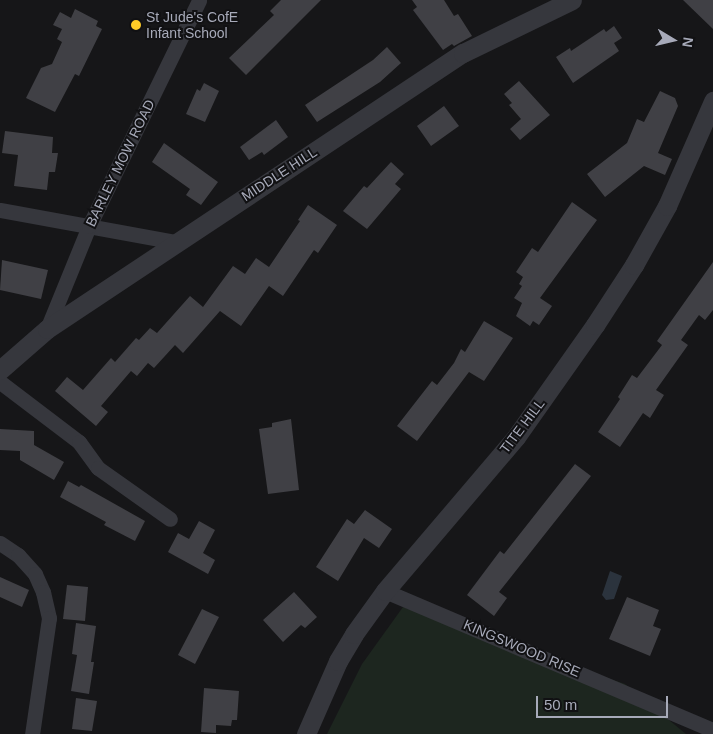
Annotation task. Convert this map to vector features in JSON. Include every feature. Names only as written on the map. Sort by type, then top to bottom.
[{"type":"street","name":"BARLEY MOW ROAD","points":[[47,329],[89,226],[200,0]]},
{"type":"street","name":"MIDDLE HILL","points":[[0,370],[47,329],[463,53],[572,0]]},
{"type":"street","name":"TITE HILL","points":[[306,734],[346,648],[385,591],[516,437],[595,325],[634,264],[667,206],[713,101]]},
{"type":"street","points":[[0,210],[176,242]]},
{"type":"street","points":[[0,382],[79,442],[98,468],[170,519]]},
{"type":"street","points":[[0,543],[18,555],[35,574],[43,592],[48,618],[32,734]]},
{"type":"street","name":"KINGSWOOD RISE","points":[[385,591],[713,730]]},
{"type":"shaded area","points":[[610,571],[622,576],[614,599],[606,600],[602,595]]},
{"type":"shaded area","points":[[403,607],[625,684],[686,734],[327,734],[362,664]]},
{"type":"building","points":[[281,0],[321,0],[246,75],[229,58],[274,15],[270,11]]},
{"type":"building","points":[[412,0],[444,0],[454,16],[458,14],[472,36],[443,50],[413,10],[417,7]]},
{"type":"building","points":[[683,0],[713,0],[713,29]]},
{"type":"building","points":[[75,9],[98,21],[96,26],[102,29],[79,76],[75,74],[55,112],[26,98],[41,68],[52,64],[62,42],[57,39],[62,29],[53,25],[60,12],[71,18]]},
{"type":"building","points":[[614,26],[622,38],[614,43],[619,51],[573,83],[556,57],[570,48],[571,51],[604,29],[606,32]]},
{"type":"building","points":[[387,47],[401,63],[380,82],[317,122],[305,105],[373,60]]},
{"type":"building","points":[[519,81],[550,115],[520,140],[510,129],[521,119],[509,105],[512,103],[504,94]]},
{"type":"building","points":[[204,83],[219,91],[205,122],[186,114],[197,89],[200,91]]},
{"type":"building","points":[[660,91],[675,98],[678,106],[658,153],[672,159],[665,175],[644,166],[605,197],[587,174],[627,143],[637,119],[644,122]]},
{"type":"building","points":[[444,106],[459,126],[431,146],[417,126]]},
{"type":"building","points":[[276,120],[288,137],[264,155],[262,152],[249,160],[240,147]]},
{"type":"building","points":[[5,131],[53,137],[52,153],[58,153],[55,172],[49,172],[47,190],[14,186],[18,155],[2,153]]},
{"type":"building","points":[[164,143],[218,182],[201,205],[186,195],[190,189],[152,162]]},
{"type":"building","points":[[391,162],[404,174],[395,184],[401,189],[367,229],[343,211],[364,186],[367,188]]},
{"type":"building","points":[[572,202],[597,220],[540,298],[552,306],[539,325],[533,321],[530,326],[516,316],[522,303],[514,298],[522,286],[519,284],[523,277],[516,272],[532,248],[538,252]]},
{"type":"building","points":[[308,205],[337,225],[318,253],[314,250],[283,296],[269,286],[241,326],[220,311],[183,353],[175,345],[154,368],[148,363],[137,376],[131,371],[101,406],[108,412],[96,426],[55,391],[67,377],[83,390],[111,358],[115,362],[136,338],[139,340],[150,328],[157,333],[190,296],[203,307],[233,266],[245,274],[256,258],[269,267],[300,221],[298,220]]},
{"type":"building","points":[[2,260],[48,270],[41,299],[0,290]]},
{"type":"building","points":[[713,262],[713,310],[705,320],[699,315],[681,340],[688,345],[656,390],[664,395],[650,418],[643,413],[620,447],[598,432],[620,399],[618,397],[632,375],[637,378],[662,345],[657,341]]},
{"type":"building","points":[[484,321],[513,338],[484,381],[469,372],[417,441],[397,426],[432,381],[437,385],[454,363],[461,349],[465,352]]},
{"type":"building","points":[[291,419],[299,490],[268,494],[259,429],[272,427],[272,423]]},
{"type":"building","points":[[0,429],[34,431],[34,445],[64,462],[54,480],[20,460],[20,451],[0,450]]},
{"type":"building","points":[[575,464],[591,476],[499,592],[507,598],[494,616],[467,595],[500,551],[504,554]]},
{"type":"building","points":[[68,481],[79,487],[81,485],[145,521],[135,541],[104,525],[106,522],[60,497]]},
{"type":"building","points":[[365,510],[392,529],[379,548],[364,538],[338,581],[316,567],[347,519],[354,524]]},
{"type":"building","points":[[199,521],[215,530],[203,553],[215,560],[208,574],[168,552],[178,533],[189,539]]},
{"type":"building","points":[[0,577],[29,590],[22,607],[0,597]]},
{"type":"building","points":[[67,585],[88,587],[85,621],[63,619]]},
{"type":"building","points":[[294,592],[317,617],[305,628],[301,625],[283,642],[263,620]]},
{"type":"building","points":[[627,597],[659,610],[653,626],[661,629],[650,656],[609,639]]},
{"type":"building","points":[[202,609],[219,617],[195,664],[178,655]]},
{"type":"building","points":[[76,623],[96,626],[91,662],[94,662],[89,694],[71,691],[77,655],[72,654]]},
{"type":"building","points":[[204,688],[239,691],[237,720],[232,720],[231,726],[216,725],[216,733],[201,732]]},
{"type":"building","points":[[76,698],[97,701],[92,731],[72,729]]},
{"type":"place","name":"St Jude's CofE Infant School","points":[[136,25]]}]
